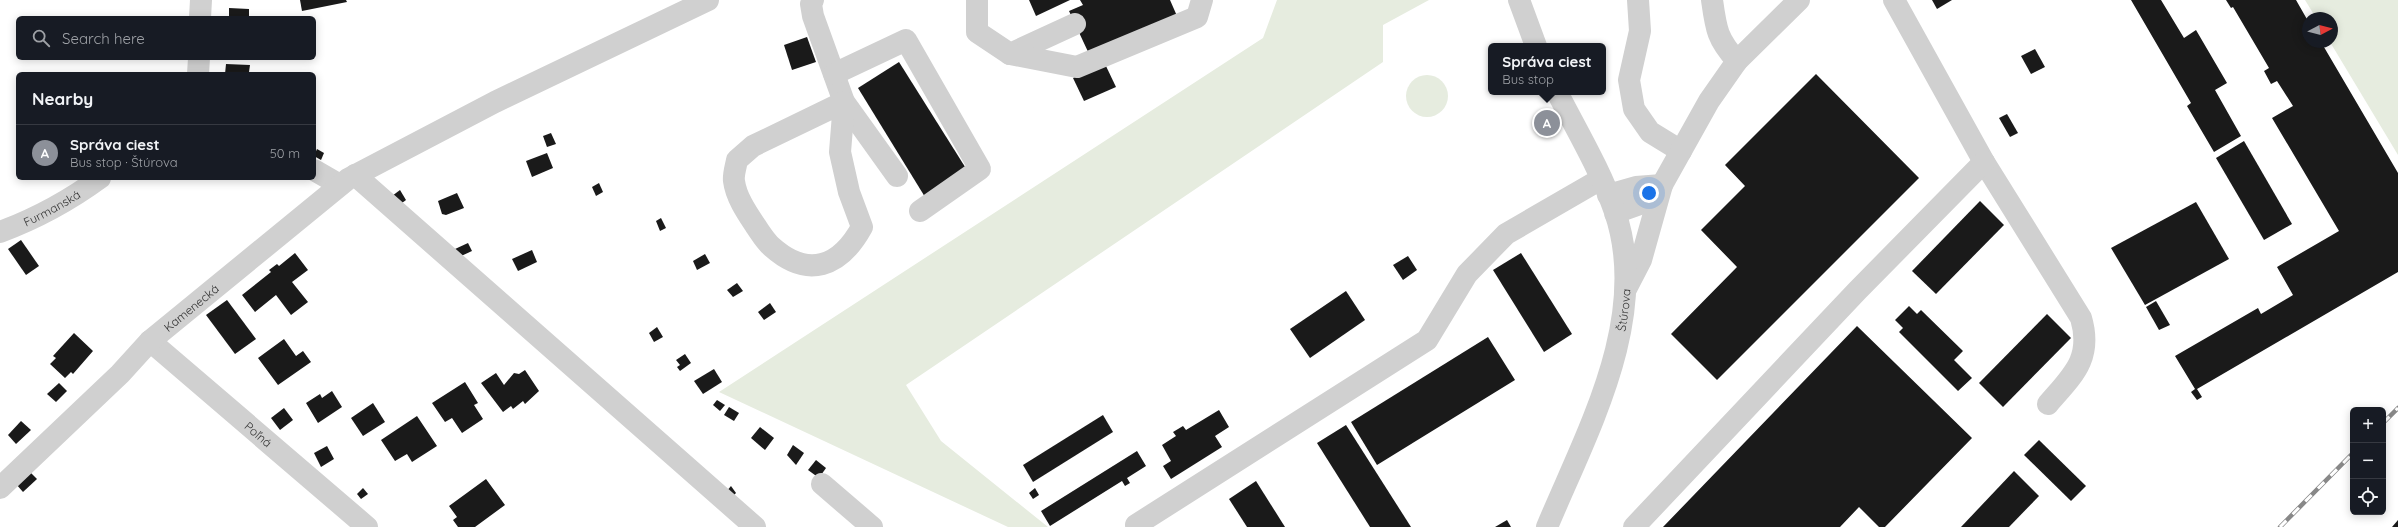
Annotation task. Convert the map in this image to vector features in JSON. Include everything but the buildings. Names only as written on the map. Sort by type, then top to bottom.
[{"type":"street","points":[[200,16],[201,0]]},
{"type":"street","name":"Kamenecká","points":[[0,488],[120,374],[150,341],[348,180],[495,102],[708,0]]},
{"type":"street","points":[[813,0],[811,4],[813,16],[844,102],[897,176]]},
{"type":"street","points":[[977,0],[977,32],[1010,54],[1077,67],[1197,17],[1202,0]]},
{"type":"street","points":[[1518,0],[1535,43]]},
{"type":"street","points":[[1638,0],[1640,31],[1628,80],[1634,109],[1650,132],[1681,151]]},
{"type":"street","points":[[1712,0],[1716,28],[1722,45],[1737,61]]},
{"type":"street","points":[[1625,292],[1641,260],[1660,192],[1708,101],[1737,61],[1799,0]]},
{"type":"street","points":[[1894,0],[1984,162],[2081,318],[2085,342],[2083,356],[2077,369],[2048,404]]},
{"type":"street","points":[[1010,54],[1075,24]]},
{"type":"street","points":[[834,74],[906,40],[980,169],[920,211]]},
{"type":"street","points":[[198,60],[198,72]]},
{"type":"street","name":"Štúrova","points":[[1547,527],[1612,371],[1621,326],[1625,292],[1623,254],[1608,196],[1558,95]]},
{"type":"street","points":[[844,102],[840,152],[849,192],[862,227],[854,243],[843,254],[824,265],[795,264],[771,246],[745,210],[734,181],[737,160],[753,146],[844,102]]},
{"type":"street","points":[[1634,527],[1857,291],[1984,162]]},
{"type":"street","points":[[316,171],[348,180],[755,527]]},
{"type":"street","name":"Furmanská","points":[[0,232],[21,224],[53,207],[97,180]]},
{"type":"street","points":[[1136,525],[1427,340],[1467,274],[1506,234],[1608,196],[1660,192]]},
{"type":"street","name":"Poľná","points":[[150,341],[367,527]]},
{"type":"street","points":[[822,484],[872,527]]},
{"type":"shaded area","points":[[1277,0],[1429,0],[1383,25],[1383,62],[906,385],[941,441],[1048,527],[1008,527],[719,392],[1263,38]]},
{"type":"shaded area","points":[[2305,0],[2398,0],[2398,155],[2334,48],[2338,48],[2338,12],[2312,12]]},
{"type":"shaded area","points":[[1423,75],[1431,75],[1442,81],[1448,92],[1448,100],[1442,111],[1431,117],[1423,117],[1412,111],[1406,100],[1406,92],[1412,81]]},
{"type":"railway","points":[[2386,420],[2398,408]]},
{"type":"railway","points":[[2280,527],[2350,456]]},
{"type":"place","name":"Správa ciest","points":[[1547,123]]}]
